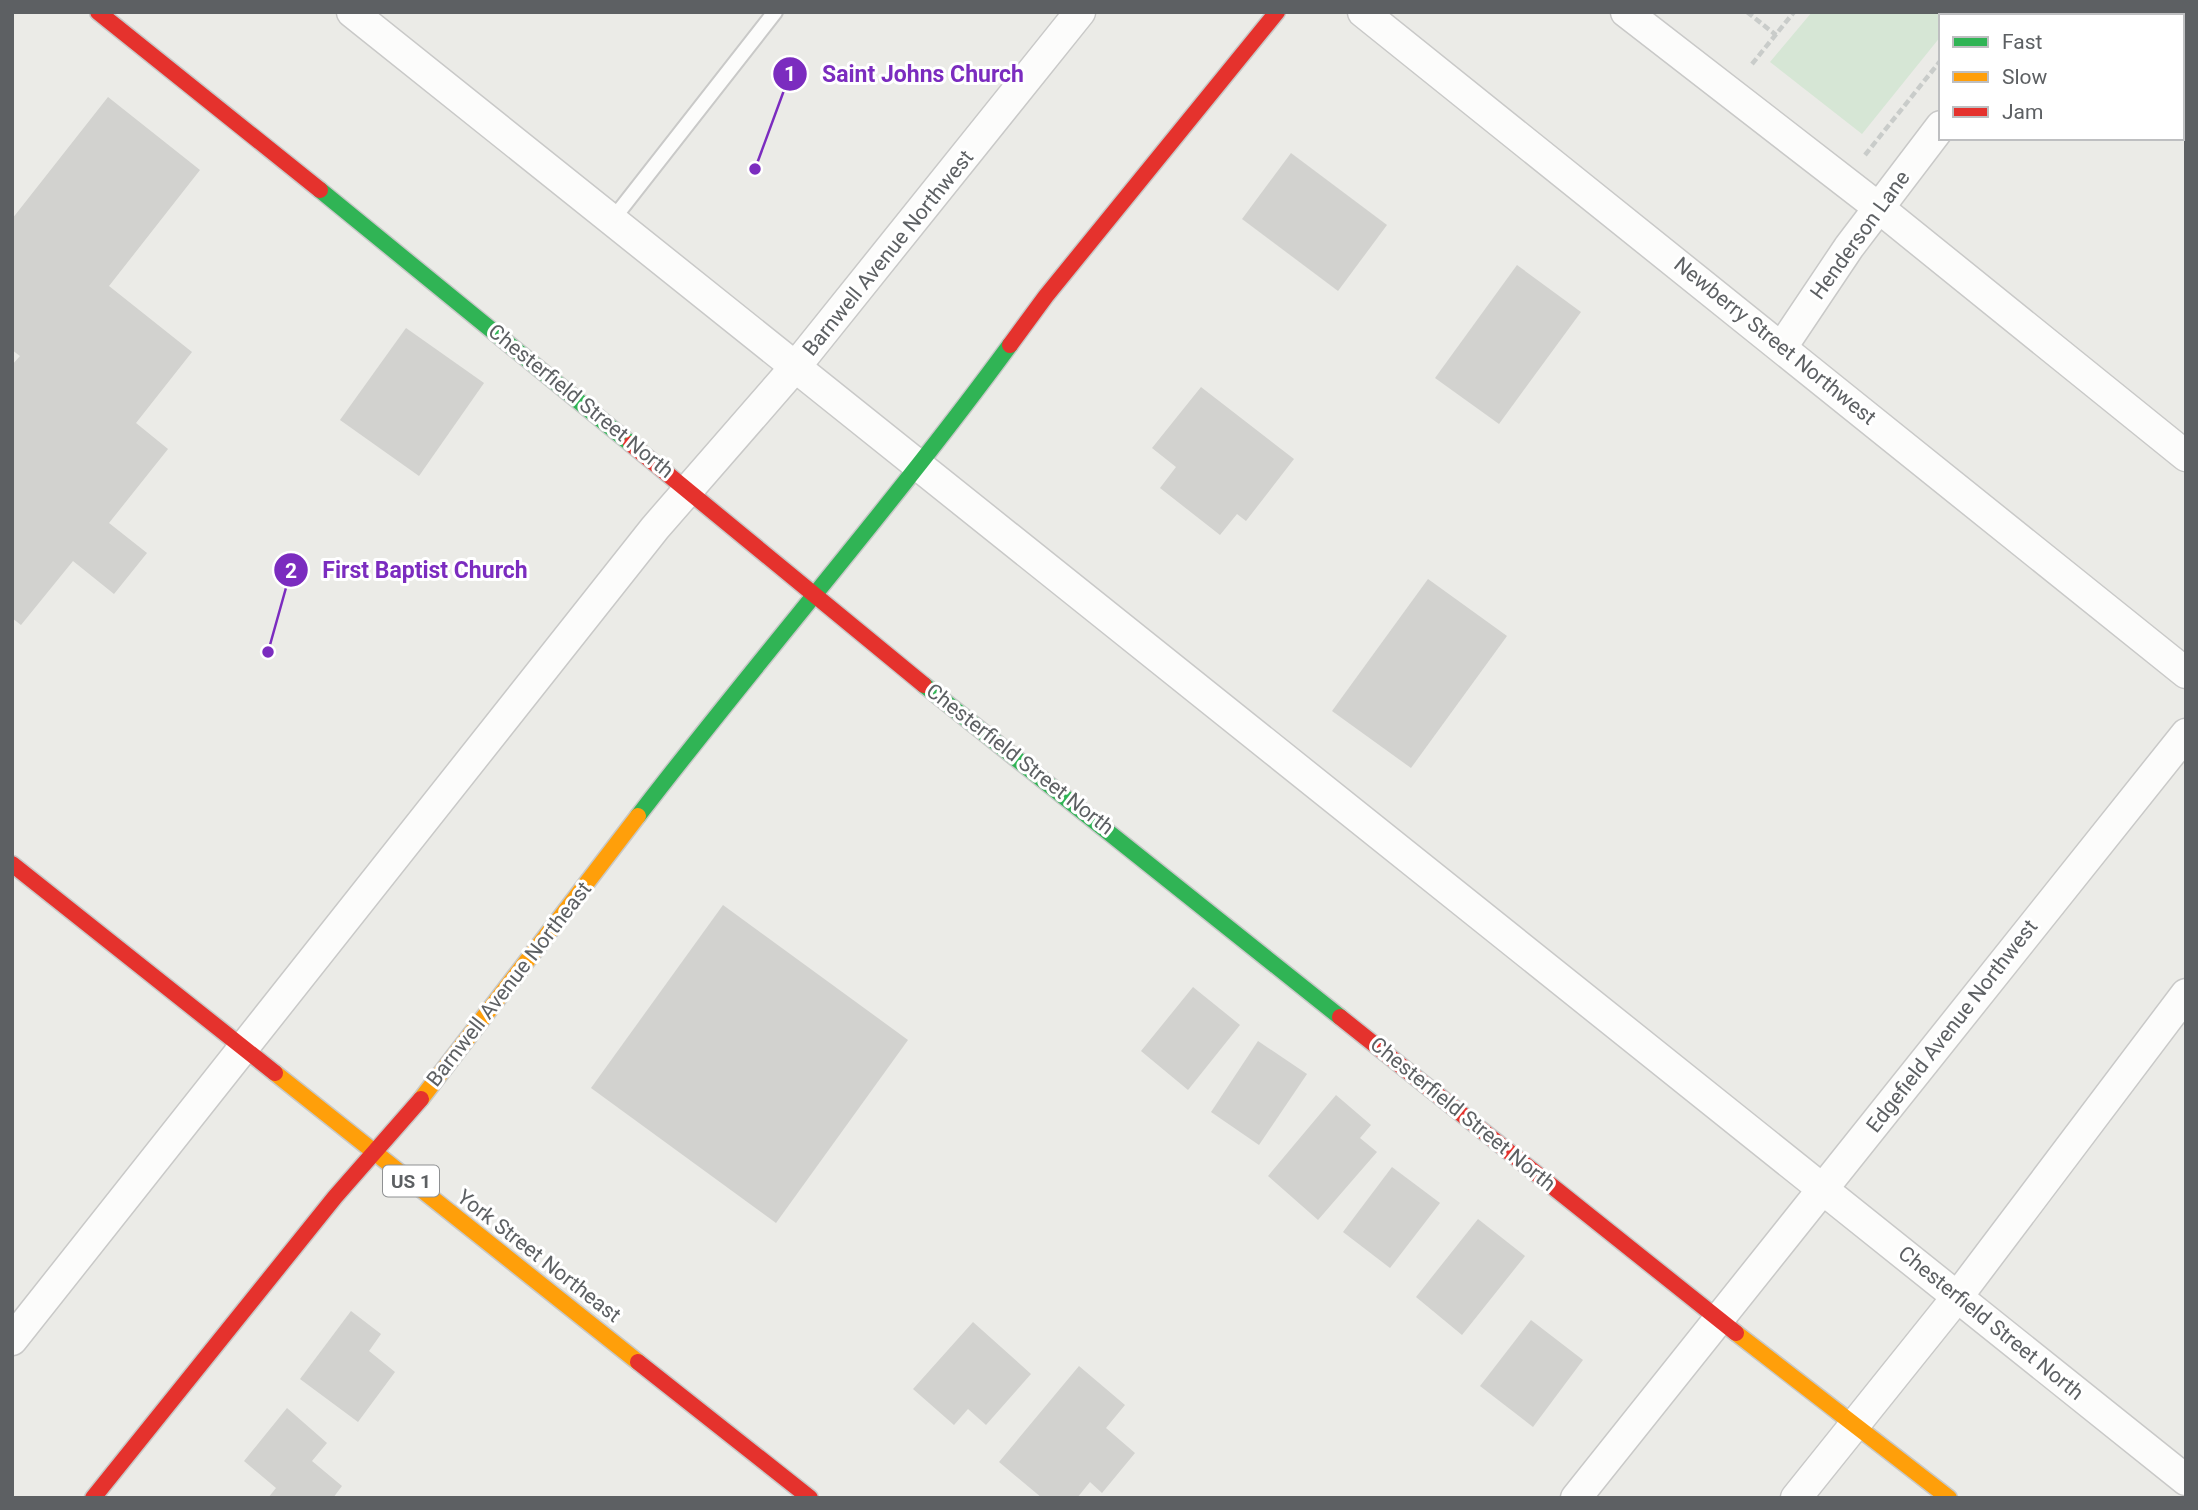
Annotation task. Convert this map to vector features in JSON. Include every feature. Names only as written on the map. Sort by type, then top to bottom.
[{"type":"street","name":"Chesterfield Street North","points":[[98,12],[443,288],[812,595],[1721,1321],[1950,1498]]},
{"type":"street","name":"Chesterfield Street North","points":[[352,12],[2186,1480]]},
{"type":"street","name":"Barnwell Avenue Northwest","points":[[689,490],[796,366],[1080,12]]},
{"type":"street","points":[[919,465],[1046,296],[1277,12]]},
{"type":"street","name":"Newberry Street Northwest","points":[[1363,12],[2186,673]]},
{"type":"street","points":[[1626,12],[1879,208],[2186,456]]},
{"type":"street","name":"Henderson Lane","points":[[1782,346],[1879,208],[1939,129]]},
{"type":"street","name":"Barnwell Avenue Northeast","points":[[93,1498],[374,1152],[418,1102],[715,716],[919,465]]},
{"type":"street","points":[[12,1340],[241,1047],[689,490]]},
{"type":"street","name":"Edgefield Avenue Northwest","points":[[1576,1498],[1721,1321],[2186,734]]},
{"type":"street","name":"York Street Northeast","points":[[12,864],[810,1498]]},
{"type":"street","points":[[1796,1498],[1958,1296],[2186,994]]},
{"type":"lane","points":[[613,219],[775,12]]},
{"type":"path","points":[[1746,12],[1776,34]]},
{"type":"path","points":[[1752,64],[1794,12]]},
{"type":"path","points":[[1864,155],[1939,62]]},
{"type":"green space","points":[[1812,12],[1960,12],[1939,14],[1939,38],[1862,134],[1770,62]]},
{"type":"building","points":[[108,97],[200,170],[109,286],[192,352],[136,423],[168,449],[109,523],[147,553],[114,594],[73,561],[21,625],[12,618],[12,365],[20,356],[12,350],[12,219]]},
{"type":"building","points":[[1291,153],[1387,225],[1338,291],[1242,219]]},
{"type":"building","points":[[1517,265],[1581,312],[1499,424],[1435,378]]},
{"type":"building","points":[[406,328],[484,383],[419,476],[340,420]]},
{"type":"building","points":[[1201,387],[1294,459],[1246,521],[1237,514],[1220,535],[1160,488],[1176,467],[1152,448]]},
{"type":"building","points":[[1428,579],[1507,636],[1411,768],[1332,711]]},
{"type":"building","points":[[723,905],[908,1040],[776,1223],[591,1088]]},
{"type":"building","points":[[1193,987],[1240,1025],[1188,1090],[1141,1051]]},
{"type":"building","points":[[1258,1041],[1307,1074],[1259,1145],[1211,1112]]},
{"type":"building","points":[[1336,1095],[1371,1125],[1360,1138],[1377,1152],[1318,1220],[1268,1176]]},
{"type":"building","points":[[1392,1167],[1440,1203],[1390,1268],[1343,1232]]},
{"type":"building","points":[[1478,1219],[1525,1256],[1462,1335],[1416,1297]]},
{"type":"building","points":[[351,1311],[381,1334],[369,1351],[395,1372],[358,1422],[300,1379]]},
{"type":"building","points":[[1531,1320],[1583,1360],[1533,1427],[1480,1386]]},
{"type":"building","points":[[973,1322],[1031,1374],[986,1425],[968,1409],[954,1425],[913,1389]]},
{"type":"building","points":[[1079,1366],[1125,1405],[1106,1428],[1135,1453],[1102,1493],[1090,1482],[1077,1498],[1042,1498],[999,1462]]},
{"type":"building","points":[[287,1408],[327,1443],[312,1461],[342,1486],[333,1498],[268,1498],[276,1488],[244,1461]]},
{"type":"traffic: fast","points":[[320,190],[631,444]]},
{"type":"traffic: fast","points":[[638,816],[919,464],[1010,345]]},
{"type":"traffic: fast","points":[[924,685],[1340,1017]]},
{"type":"traffic: slow","points":[[421,1099],[638,816]]},
{"type":"traffic: slow","points":[[275,1073],[638,1362]]},
{"type":"traffic: slow","points":[[1736,1333],[1949,1498]]},
{"type":"traffic: jam","points":[[98,12],[320,190]]},
{"type":"traffic: jam","points":[[1010,345],[1046,296],[1277,12]]},
{"type":"traffic: jam","points":[[631,444],[924,685]]},
{"type":"traffic: jam","points":[[12,864],[275,1073]]},
{"type":"traffic: jam","points":[[1340,1017],[1736,1333]]},
{"type":"traffic: jam","points":[[93,1498],[335,1197],[421,1099]]},
{"type":"traffic: jam","points":[[638,1362],[810,1498]]},
{"type":"place","name":"Saint Johns Church","points":[[755,169]]},
{"type":"place","name":"First Baptist Church","points":[[268,652]]}]
